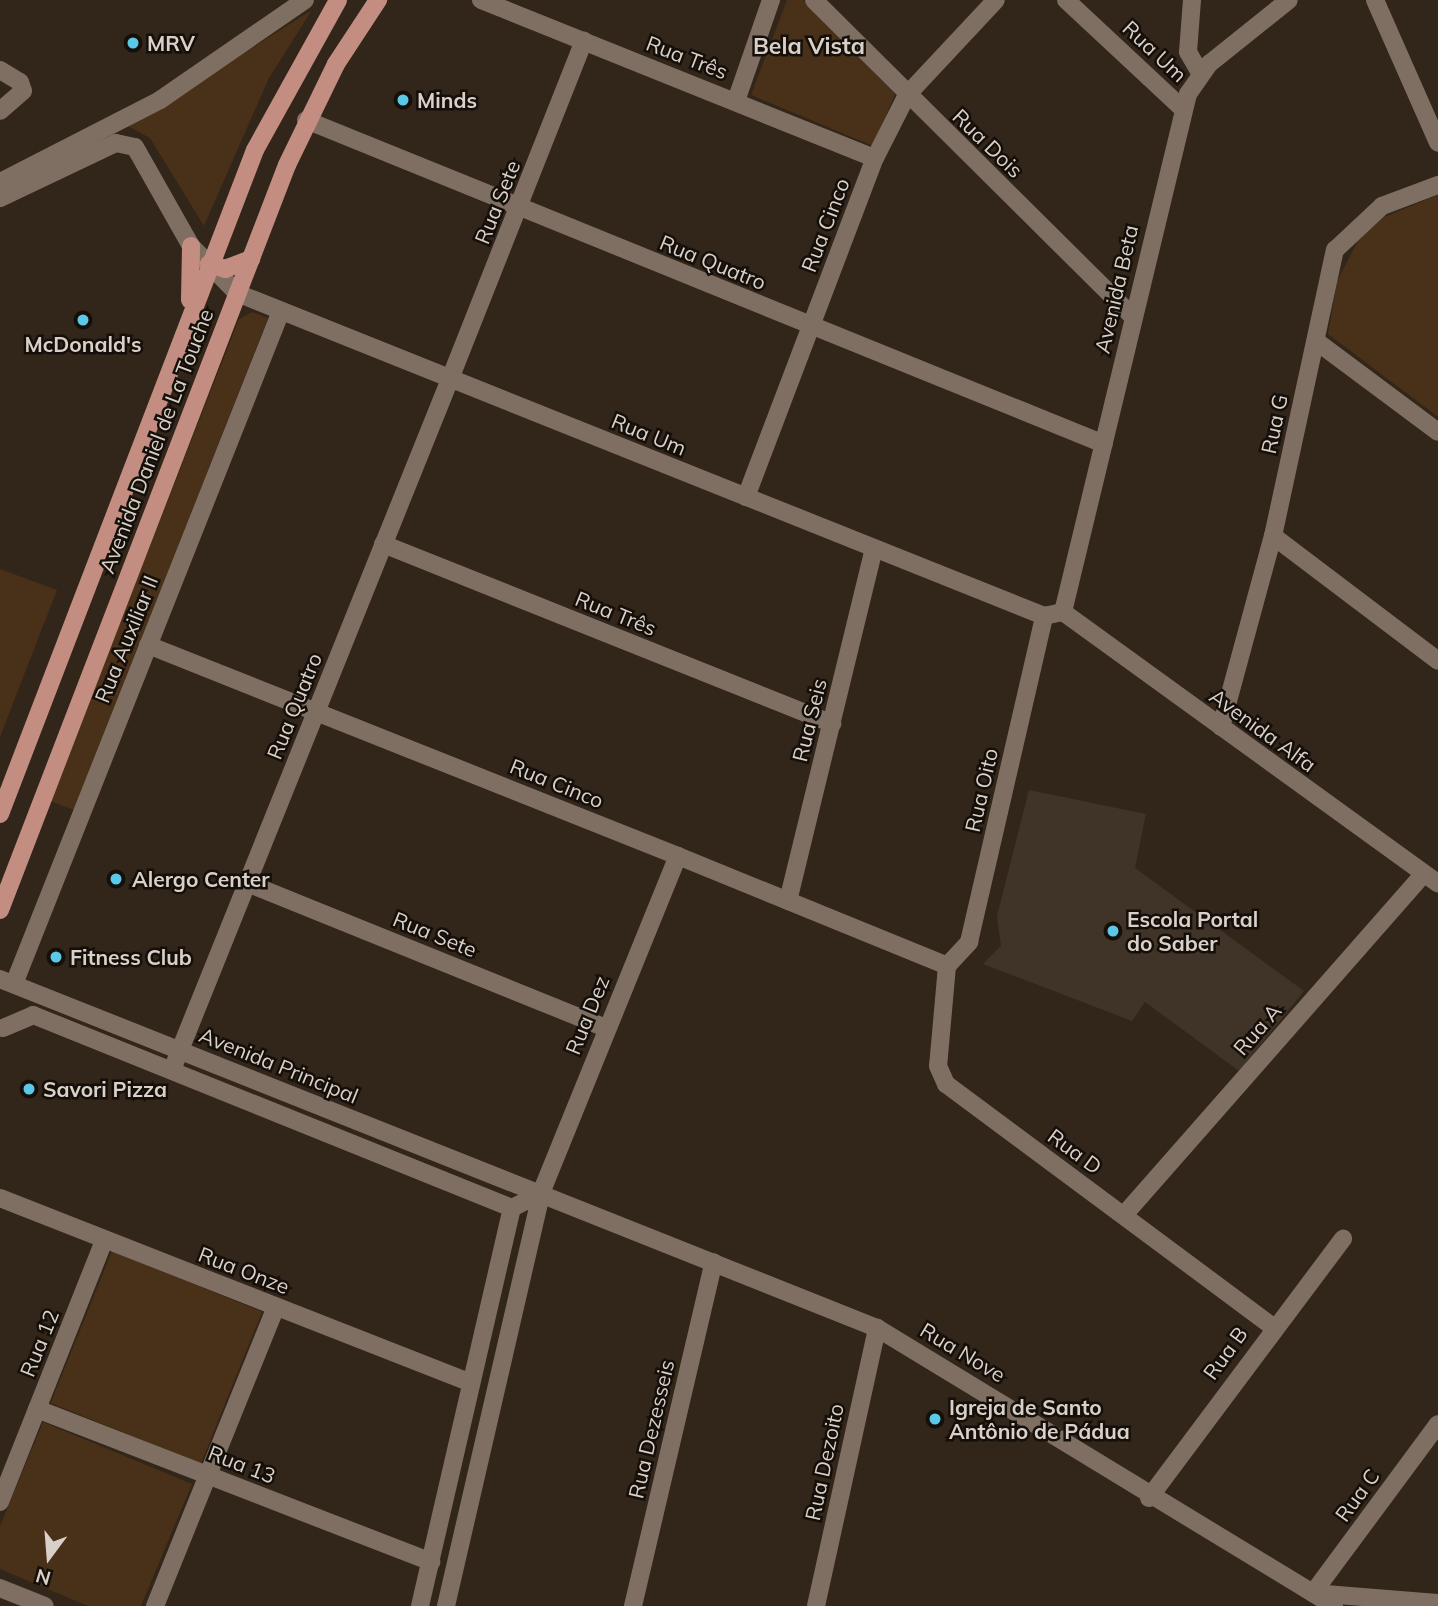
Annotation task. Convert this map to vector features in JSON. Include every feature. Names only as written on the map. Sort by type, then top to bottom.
[{"type":"main road","name":"Avenida Daniel de La Touche","points":[[0,814],[209,264],[264,131],[338,0]]},
{"type":"main road","name":"Avenida Daniel de La Touche","points":[[0,910],[306,120],[378,0]]},
{"type":"main road","points":[[189,317],[191,246]]},
{"type":"main road","points":[[209,264],[225,269],[251,259]]},
{"type":"street","points":[[0,182],[160,100],[305,0]]},
{"type":"street","name":"Rua Três","points":[[481,0],[875,158]]},
{"type":"street","points":[[736,101],[771,0]]},
{"type":"street","name":"Rua Dois","points":[[814,0],[1132,316]]},
{"type":"street","name":"Rua Cinco","points":[[746,497],[875,158],[907,95],[996,0]]},
{"type":"street","points":[[1192,0],[1188,52],[1200,73]]},
{"type":"street","name":"Avenida Beta","points":[[1063,612],[1182,108],[1200,73],[1289,0]]},
{"type":"street","points":[[1375,0],[1438,143]]},
{"type":"street","name":"Rua Um","points":[[1074,3],[1182,108]]},
{"type":"street","name":"Rua Sete","points":[[450,379],[584,41]]},
{"type":"street","points":[[0,70],[23,86],[18,101],[0,111]]},
{"type":"street","name":"Rua Quatro","points":[[306,120],[519,209],[1104,444]]},
{"type":"street","points":[[0,198],[125,144],[145,155],[191,246],[237,293]]},
{"type":"street","name":"Rua G","points":[[1221,727],[1273,536],[1316,341],[1325,284],[1346,234],[1382,206],[1438,185]]},
{"type":"street","name":"Rua Um","points":[[237,293],[1044,616]]},
{"type":"street","name":"Rua Auxiliar II","points":[[7,982],[148,645],[281,311]]},
{"type":"street","points":[[1316,341],[1438,432]]},
{"type":"street","name":"Rua Quatro","points":[[172,1070],[450,379]]},
{"type":"street","points":[[1273,536],[1438,661]]},
{"type":"street","name":"Rua Três","points":[[383,544],[832,724]]},
{"type":"street","name":"Rua Seis","points":[[788,901],[874,549]]},
{"type":"street","points":[[1044,616],[1063,612]]},
{"type":"street","name":"Avenida Alfa","points":[[1063,612],[1431,879]]},
{"type":"street","name":"Rua Oito","points":[[947,966],[969,942],[1044,616]]},
{"type":"street","name":"Rua Cinco","points":[[148,645],[947,966]]},
{"type":"street","name":"Rua Dez","points":[[541,1193],[605,1028],[678,856]]},
{"type":"street","name":"Rua A","points":[[1124,1215],[1431,879]]},
{"type":"street","name":"Rua Sete","points":[[247,883],[605,1028]]},
{"type":"street","name":"Rua D","points":[[947,966],[938,1066],[946,1084],[1273,1327]]},
{"type":"street","name":"Avenida Principal","points":[[7,982],[541,1193]]},
{"type":"street","points":[[0,1007],[1,1031],[33,1016],[512,1208],[541,1193]]},
{"type":"street","points":[[446,1606],[541,1193]]},
{"type":"street","name":"Rua Nove","points":[[541,1193],[877,1328],[1149,1498],[1334,1606]]},
{"type":"street","name":"Rua Onze","points":[[0,1198],[471,1383]]},
{"type":"street","points":[[420,1606],[512,1208]]},
{"type":"street","name":"Rua B","points":[[1149,1498],[1273,1327],[1343,1239]]},
{"type":"street","name":"Rua 12","points":[[0,1502],[104,1240]]},
{"type":"street","name":"Rua Dezesseis","points":[[633,1606],[713,1262]]},
{"type":"street","points":[[155,1606],[276,1307]]},
{"type":"street","name":"Rua Dezoito","points":[[816,1606],[877,1328]]},
{"type":"street","name":"Rua 13","points":[[37,1409],[431,1562]]},
{"type":"street","name":"Rua C","points":[[1313,1593],[1438,1424]]},
{"type":"street","points":[[0,1588],[45,1606]]},
{"type":"street","points":[[1313,1593],[1388,1602],[1438,1603]]},
{"type":"shaded area","points":[[787,0],[803,0],[895,94],[873,146],[751,95]]},
{"type":"shaded area","points":[[312,10],[269,78],[204,226],[150,138],[128,126]]},
{"type":"shaded area","points":[[1438,195],[1438,417],[1328,334],[1337,281],[1361,235],[1384,217]]},
{"type":"shaded area","points":[[252,312],[268,318],[74,810],[50,801],[239,319]]},
{"type":"shaded area","points":[[0,569],[57,590],[0,737]]},
{"type":"shaded area","name":"Escola Portal do Saber","points":[[1029,790],[1146,814],[1135,868],[1304,991],[1239,1071],[1145,1002],[1132,1021],[983,964],[1001,946],[997,916]]},
{"type":"shaded area","points":[[112,1251],[262,1312],[201,1464],[51,1403]]},
{"type":"shaded area","points":[[43,1422],[192,1484],[141,1606],[88,1606],[0,1569],[0,1526]]},
{"type":"place","name":"MRV","points":[[133,43]]},
{"type":"place","name":"Minds","points":[[403,100]]},
{"type":"place","name":"McDonald's","points":[[83,320]]},
{"type":"place","name":"Alergo Center","points":[[116,879]]},
{"type":"place","name":"Escola Portal do Saber","points":[[1113,931]]},
{"type":"place","name":"Fitness Club","points":[[56,957]]},
{"type":"place","name":"Savori Pizza","points":[[29,1089]]},
{"type":"place","name":"Igreja de Santo Antônio de Pádua","points":[[935,1419]]},
{"type":"district","name":"Bela Vista","points":[[809,46]]}]
